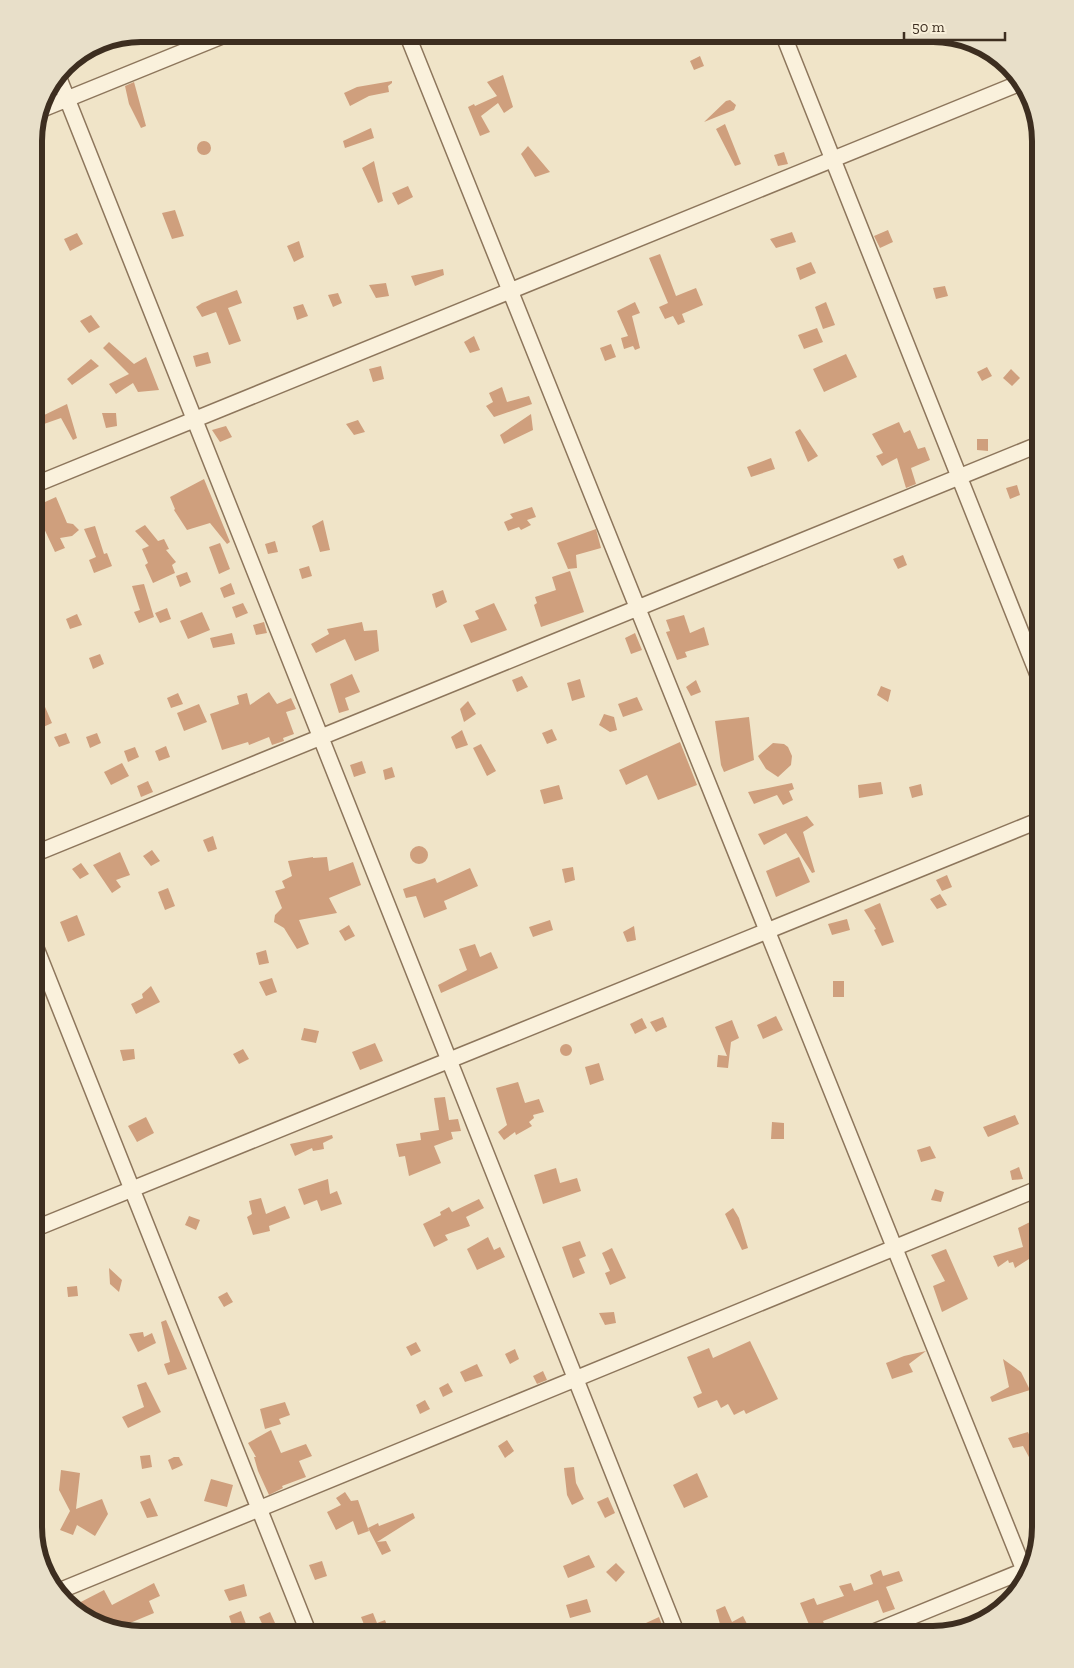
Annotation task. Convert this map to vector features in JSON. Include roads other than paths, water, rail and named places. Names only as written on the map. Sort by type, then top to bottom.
[{"type":"street","points":[[49,106],[204,43]]},
{"type":"street","points":[[411,43],[894,1248],[1024,1565]]},
{"type":"street","points":[[787,43],[1032,660]]},
{"type":"street","points":[[61,84],[674,1626]]},
{"type":"street","points":[[43,480],[1014,85]]},
{"type":"street","points":[[42,851],[1032,447]]},
{"type":"street","points":[[42,1226],[1032,823]]},
{"type":"street","points":[[42,964],[305,1625]]},
{"type":"street","points":[[65,1589],[1032,1191]]},
{"type":"street","points":[[889,1626],[1019,1574]]}]
